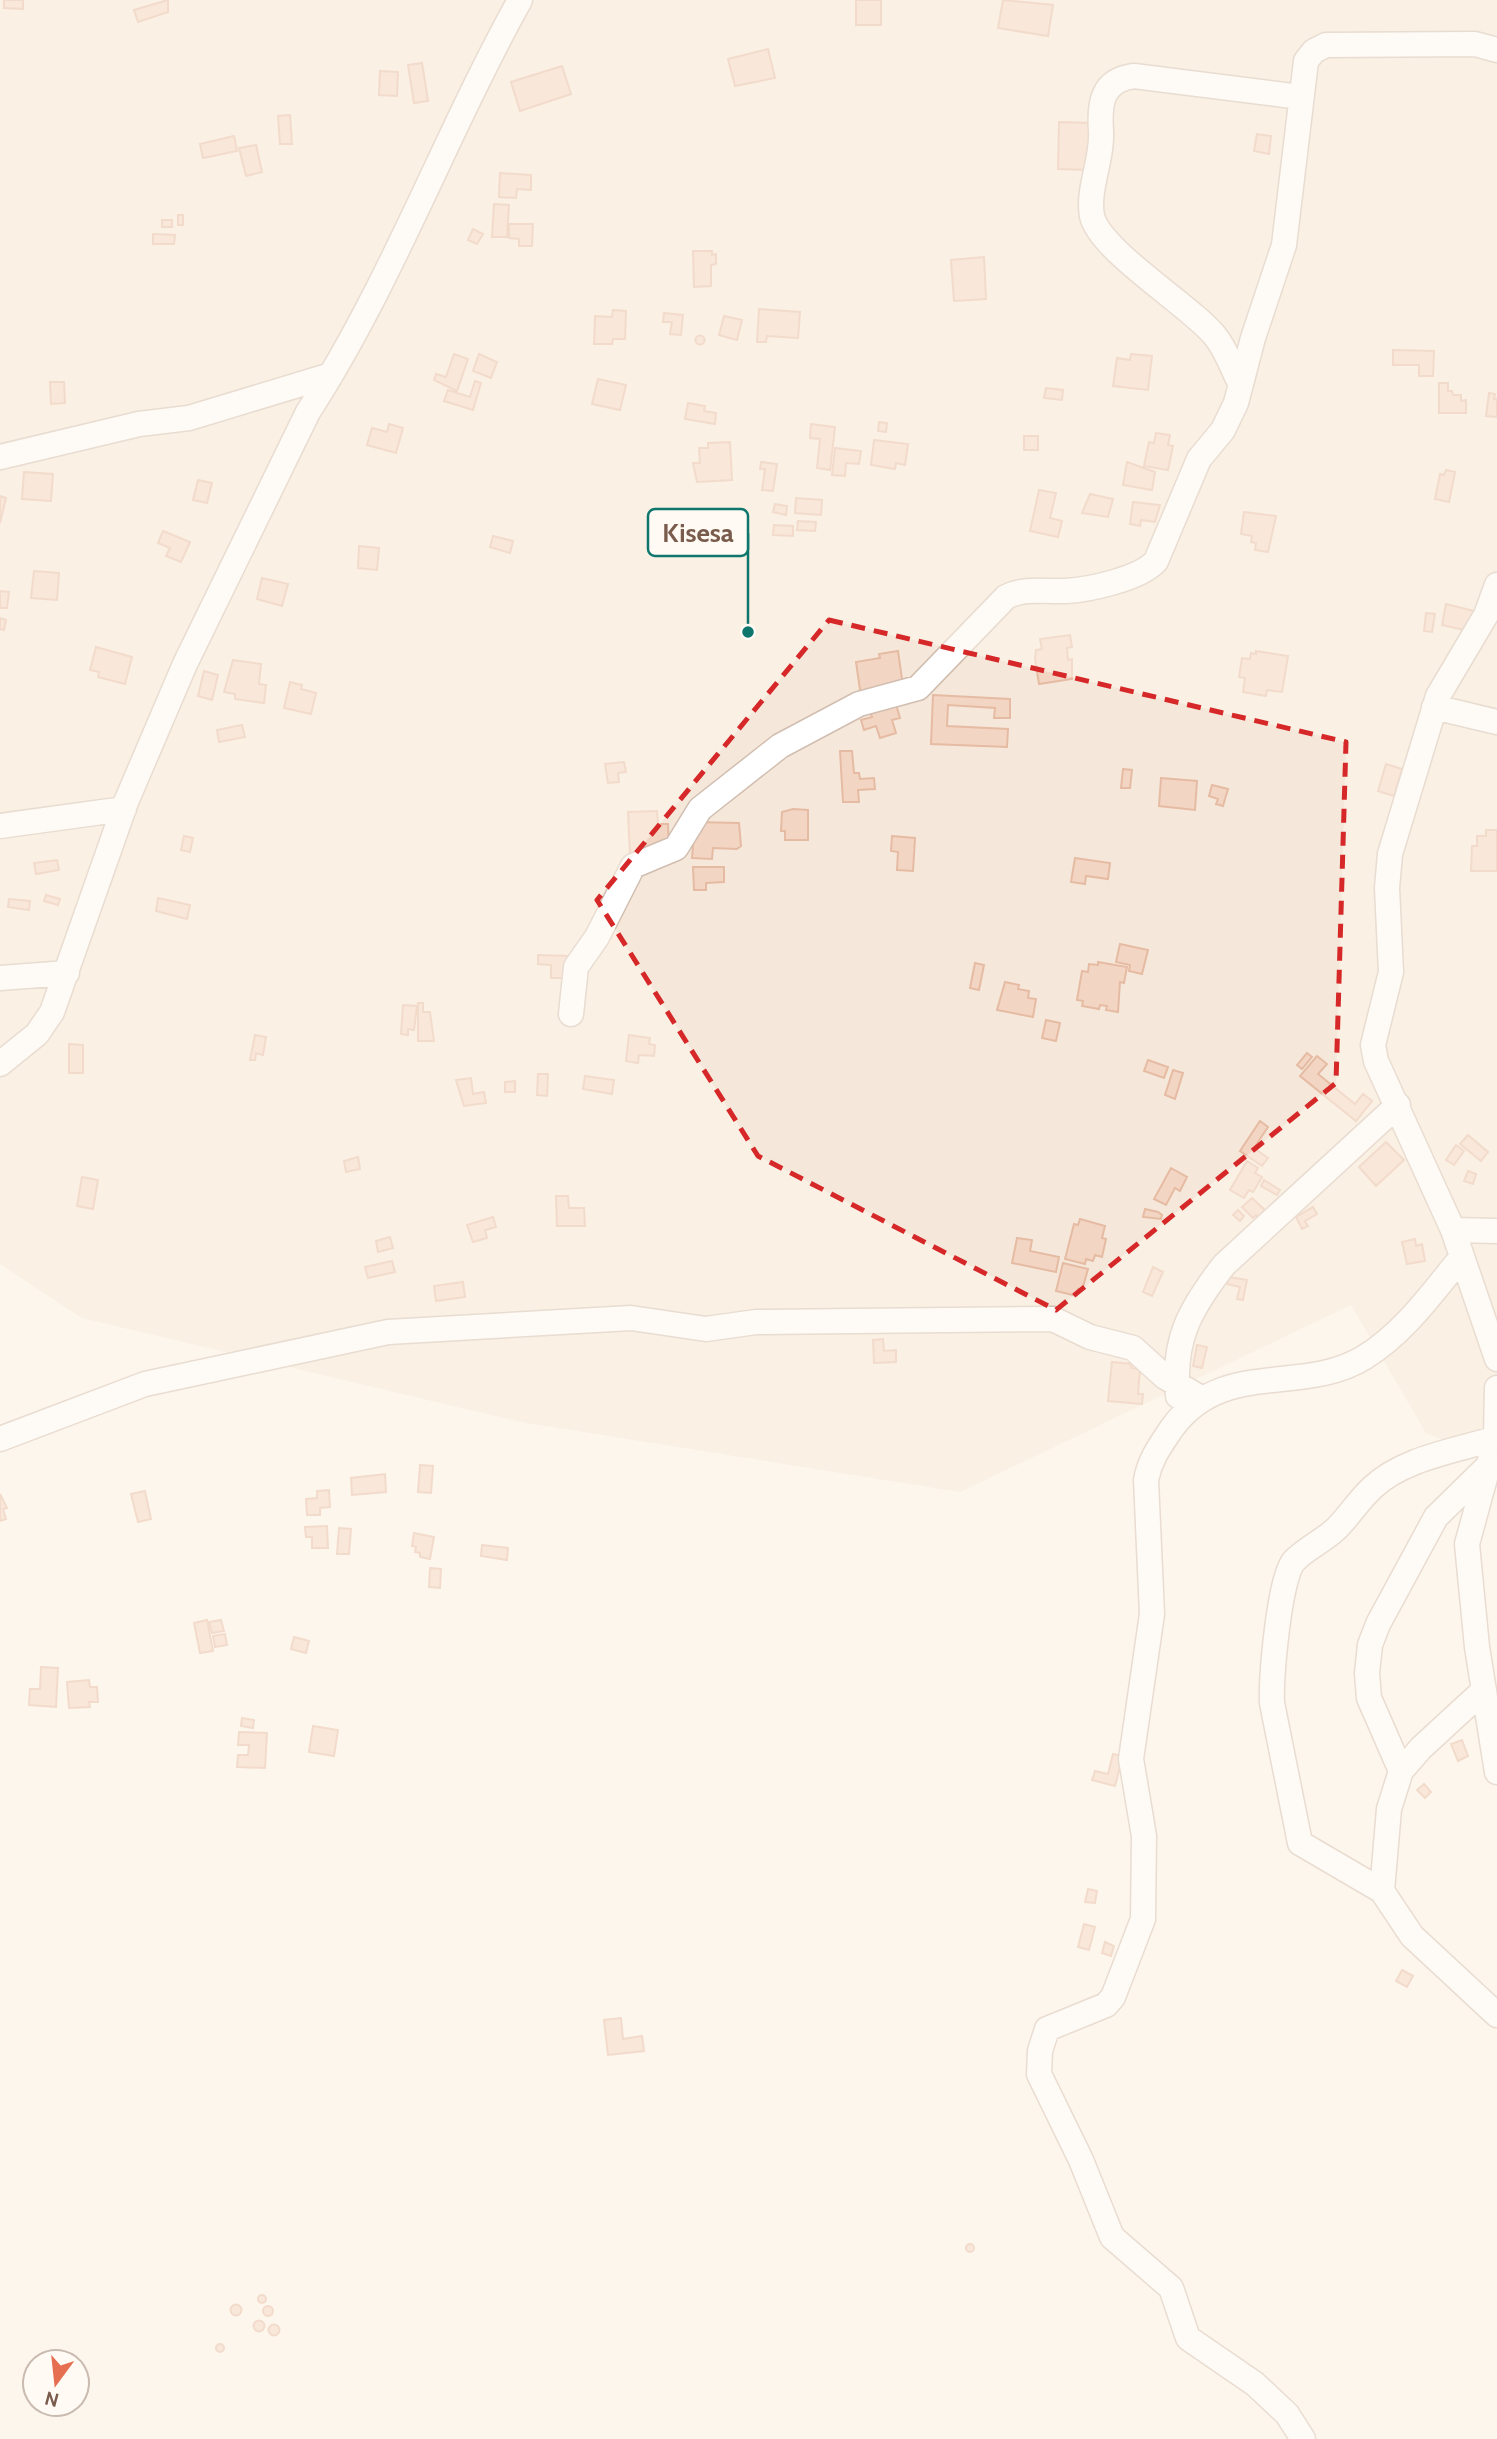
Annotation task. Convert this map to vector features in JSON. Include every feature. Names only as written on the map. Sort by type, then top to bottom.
[{"type":"street","points":[[0,1064],[45,1024],[67,973],[124,809],[185,664],[309,412],[402,242],[520,0]]},
{"type":"street","points":[[570,1013],[576,967],[597,937],[629,871],[640,861],[676,848],[700,809],[780,746],[859,704],[918,688],[992,610],[1017,592],[1088,589],[1150,567],[1199,459],[1231,416],[1284,245],[1300,97],[1306,61],[1314,51],[1326,45],[1475,44],[1497,50]]},
{"type":"street","points":[[1240,383],[1216,337],[1143,274],[1093,220],[1092,202],[1101,147],[1100,104],[1108,88],[1116,80],[1134,76],[1300,97]]},
{"type":"street","points":[[0,457],[139,424],[189,418],[331,376]]},
{"type":"street","points":[[1497,585],[1486,615],[1443,685],[1434,707],[1388,871],[1391,972],[1373,1051],[1453,1230],[1497,1359]]},
{"type":"street","points":[[1434,707],[1497,722]]},
{"type":"street","points":[[0,826],[124,809]]},
{"type":"street","points":[[0,978],[67,973]]},
{"type":"street","points":[[1180,1417],[1177,1346],[1206,1288],[1224,1265],[1398,1105]]},
{"type":"street","points":[[1453,1230],[1497,1231]]},
{"type":"street","points":[[1303,2439],[1287,2414],[1255,2384],[1188,2338],[1171,2288],[1112,2237],[1038,2065],[1042,2037],[1047,2029],[1106,2005],[1113,1997],[1143,1919],[1144,1836],[1131,1759],[1152,1614],[1146,1480],[1150,1462],[1180,1417],[1201,1398],[1230,1387],[1339,1369],[1364,1357],[1399,1332],[1461,1258]]},
{"type":"street","points":[[0,1439],[145,1384],[367,1335],[631,1318],[706,1329],[756,1322],[1053,1318],[1090,1337],[1133,1348],[1177,1385],[1201,1398]]},
{"type":"street","points":[[1497,1388],[1496,1438],[1466,1544],[1497,1772]]},
{"type":"street","points":[[1496,1438],[1407,1466],[1381,1481],[1336,1530],[1293,1562],[1284,1587],[1271,1681],[1272,1703],[1300,1843],[1382,1891],[1412,1936],[1497,2015]]},
{"type":"street","points":[[1401,1771],[1369,1698],[1367,1673],[1370,1646],[1378,1624],[1436,1517],[1490,1464]]},
{"type":"street","points":[[1382,1891],[1389,1809],[1401,1771],[1421,1748],[1484,1690]]},
{"type":"highlighted area","points":[[829,620],[1346,742],[1336,1083],[1056,1310],[758,1156],[597,900]]},
{"type":"shaded area","points":[[0,0],[1497,0],[1497,1463],[1426,1433],[1351,1305],[960,1492],[521,1422],[82,1318],[0,1264]]},
{"type":"building","points":[[4,0],[23,0],[23,9],[4,8]]},
{"type":"building","points":[[168,0],[168,12],[138,22],[134,10]]},
{"type":"building","points":[[856,0],[881,0],[881,25],[856,25]]},
{"type":"building","points":[[1003,0],[1053,5],[1048,36],[998,28]]},
{"type":"building","points":[[768,49],[775,78],[735,86],[728,59]]},
{"type":"building","points":[[422,63],[428,101],[414,103],[408,65]]},
{"type":"building","points":[[562,66],[571,94],[520,111],[511,82]]},
{"type":"building","points":[[380,71],[398,72],[397,96],[379,95]]},
{"type":"building","points":[[290,115],[292,144],[280,144],[278,116]]},
{"type":"building","points":[[1059,122],[1091,123],[1089,170],[1058,169]]},
{"type":"building","points":[[1257,134],[1271,136],[1269,154],[1254,151]]},
{"type":"building","points":[[234,136],[237,151],[203,158],[200,144]]},
{"type":"building","points":[[256,145],[262,172],[246,176],[239,148]]},
{"type":"building","points":[[500,173],[531,175],[531,190],[517,189],[516,198],[499,197]]},
{"type":"building","points":[[494,204],[509,205],[507,237],[492,237]]},
{"type":"building","points":[[178,215],[183,215],[183,225],[178,225]]},
{"type":"building","points":[[162,220],[172,220],[172,227],[162,227]]},
{"type":"building","points":[[509,224],[533,224],[532,246],[519,246],[519,239],[509,238]]},
{"type":"building","points":[[473,229],[483,234],[477,244],[468,240]]},
{"type":"building","points":[[153,234],[175,235],[174,244],[153,244]]},
{"type":"building","points":[[693,251],[712,251],[712,255],[716,254],[716,264],[711,265],[711,286],[694,287]]},
{"type":"building","points":[[984,257],[986,299],[954,301],[951,260]]},
{"type":"building","points":[[759,309],[800,312],[798,338],[767,336],[766,342],[757,342]]},
{"type":"building","points":[[613,310],[626,311],[625,339],[613,339],[612,344],[594,344],[595,316],[612,317]]},
{"type":"building","points":[[664,313],[683,315],[681,335],[670,334],[672,322],[663,322]]},
{"type":"building","points":[[724,316],[742,320],[737,340],[719,335]]},
{"type":"building","points":[[700,335],[705,340],[700,345],[695,340]]},
{"type":"building","points":[[1393,350],[1434,351],[1433,376],[1419,376],[1419,365],[1393,365]]},
{"type":"building","points":[[454,354],[468,359],[457,391],[434,380],[436,374],[446,377]]},
{"type":"building","points":[[479,354],[497,362],[491,378],[473,371]]},
{"type":"building","points":[[1131,354],[1152,356],[1148,390],[1113,386],[1117,358],[1130,360]]},
{"type":"building","points":[[598,379],[626,385],[620,410],[592,404]]},
{"type":"building","points":[[475,381],[481,383],[473,410],[444,401],[448,390],[470,397]]},
{"type":"building","points":[[50,382],[64,382],[65,403],[51,404]]},
{"type":"building","points":[[1439,383],[1448,383],[1448,391],[1452,391],[1453,395],[1461,395],[1461,401],[1466,400],[1466,413],[1439,413]]},
{"type":"building","points":[[1046,388],[1063,390],[1062,400],[1044,398]]},
{"type":"building","points":[[1489,393],[1495,394],[1494,399],[1497,399],[1497,417],[1486,416]]},
{"type":"building","points":[[688,403],[705,406],[704,411],[716,413],[715,424],[685,419]]},
{"type":"building","points":[[879,422],[887,423],[886,432],[878,431]]},
{"type":"building","points":[[389,424],[403,428],[396,453],[367,445],[372,428],[387,432]]},
{"type":"building","points":[[811,424],[835,427],[830,470],[817,468],[820,439],[810,438]]},
{"type":"building","points":[[1156,433],[1170,435],[1168,445],[1173,446],[1168,470],[1144,466],[1149,442],[1154,443]]},
{"type":"building","points":[[1024,436],[1038,436],[1038,450],[1024,450]]},
{"type":"building","points":[[874,440],[908,444],[905,465],[896,463],[895,469],[871,465]]},
{"type":"building","points":[[730,442],[732,480],[697,482],[693,463],[700,463],[699,448],[708,448],[708,443]]},
{"type":"building","points":[[835,448],[861,451],[859,464],[846,463],[845,476],[832,475]]},
{"type":"building","points":[[761,462],[777,464],[773,491],[762,490],[765,469],[760,469]]},
{"type":"building","points":[[1127,462],[1155,472],[1152,490],[1123,485]]},
{"type":"building","points":[[1446,470],[1455,472],[1449,502],[1435,499],[1440,474],[1444,475]]},
{"type":"building","points":[[24,472],[53,474],[51,501],[22,499]]},
{"type":"building","points":[[198,480],[212,483],[207,503],[193,500]]},
{"type":"building","points":[[1039,490],[1056,493],[1050,518],[1062,521],[1058,537],[1030,531]]},
{"type":"building","points":[[1090,494],[1113,499],[1108,517],[1082,513]]},
{"type":"building","points":[[0,496],[6,498],[0,523]]},
{"type":"building","points":[[796,498],[822,500],[821,515],[795,513]]},
{"type":"building","points":[[1133,502],[1160,505],[1155,522],[1141,520],[1140,526],[1130,524]]},
{"type":"building","points":[[775,504],[787,506],[786,515],[773,512]]},
{"type":"building","points":[[1244,512],[1276,516],[1268,552],[1255,550],[1256,543],[1251,542],[1252,536],[1241,534]]},
{"type":"building","points":[[798,521],[816,522],[815,531],[797,530]]},
{"type":"building","points":[[774,525],[793,526],[793,536],[773,535]]},
{"type":"building","points":[[163,531],[190,542],[181,562],[166,556],[170,548],[158,543]]},
{"type":"building","points":[[493,536],[513,541],[510,553],[490,547]]},
{"type":"building","points":[[359,546],[379,548],[377,570],[358,568]]},
{"type":"building","points":[[34,571],[59,573],[57,600],[31,598]]},
{"type":"building","points":[[262,578],[288,584],[282,606],[257,599]]},
{"type":"building","points":[[0,591],[9,592],[7,608],[0,608]]},
{"type":"building","points":[[1446,604],[1474,611],[1469,631],[1442,625]]},
{"type":"building","points":[[1426,613],[1435,614],[1432,632],[1424,631]]},
{"type":"building","points":[[0,618],[6,620],[4,630],[0,629]]},
{"type":"building","points":[[1070,635],[1072,647],[1067,648],[1068,660],[1072,659],[1072,679],[1039,684],[1035,658],[1036,650],[1042,649],[1040,639]]},
{"type":"building","points":[[96,647],[132,657],[125,684],[98,677],[99,672],[90,670]]},
{"type":"building","points":[[898,651],[903,686],[861,697],[856,662],[880,658],[879,654]]},
{"type":"building","points":[[1256,651],[1288,656],[1282,692],[1267,690],[1266,696],[1243,692],[1245,678],[1239,677],[1242,658],[1250,659],[1251,653],[1256,654]]},
{"type":"building","points":[[233,660],[261,664],[259,684],[266,685],[264,703],[235,699],[235,694],[224,692]]},
{"type":"building","points":[[204,671],[218,675],[212,700],[198,696]]},
{"type":"building","points":[[290,682],[302,685],[301,689],[316,693],[311,714],[284,708]]},
{"type":"building","points":[[933,695],[1010,699],[1010,718],[994,718],[995,708],[948,705],[947,726],[1008,729],[1007,747],[931,744]]},
{"type":"building","points":[[895,701],[900,718],[892,720],[896,733],[880,738],[876,726],[864,730],[861,720],[872,717],[869,709]]},
{"type":"building","points":[[242,725],[245,737],[219,742],[217,730]]},
{"type":"building","points":[[840,751],[852,751],[854,773],[859,773],[860,779],[874,778],[875,789],[858,790],[859,802],[843,802]]},
{"type":"building","points":[[624,762],[626,772],[618,773],[619,782],[608,783],[605,764]]},
{"type":"building","points":[[1386,764],[1402,769],[1394,796],[1378,791]]},
{"type":"building","points":[[1123,769],[1132,770],[1130,788],[1121,788]]},
{"type":"building","points":[[1161,778],[1197,781],[1195,810],[1159,806]]},
{"type":"building","points":[[1212,785],[1228,789],[1223,806],[1216,804],[1218,799],[1209,796]]},
{"type":"building","points":[[793,809],[808,810],[808,840],[785,840],[785,831],[781,831],[782,812]]},
{"type":"building","points":[[657,811],[658,824],[668,824],[669,851],[630,855],[628,812]]},
{"type":"building","points":[[695,822],[739,823],[741,846],[737,849],[713,848],[712,859],[692,858]]},
{"type":"building","points":[[1486,830],[1497,830],[1497,871],[1471,871],[1472,846],[1477,846],[1477,836],[1486,836]]},
{"type":"building","points":[[184,836],[193,838],[190,852],[181,850]]},
{"type":"building","points":[[892,836],[915,838],[913,871],[897,870],[898,852],[891,851]]},
{"type":"building","points":[[1075,858],[1110,863],[1108,879],[1086,876],[1085,884],[1071,882]]},
{"type":"building","points":[[57,860],[59,870],[36,874],[34,863]]},
{"type":"building","points":[[693,867],[724,867],[724,882],[706,883],[706,890],[694,890]]},
{"type":"building","points":[[46,895],[60,899],[58,905],[44,901]]},
{"type":"building","points":[[158,898],[190,905],[187,919],[156,911]]},
{"type":"building","points":[[9,899],[30,901],[29,910],[8,907]]},
{"type":"building","points":[[1120,944],[1148,950],[1142,974],[1129,971],[1130,965],[1116,962]]},
{"type":"building","points":[[538,955],[568,956],[568,978],[551,978],[551,965],[538,964]]},
{"type":"building","points":[[1098,962],[1127,967],[1124,983],[1120,982],[1118,1012],[1106,1010],[1107,1006],[1100,1005],[1099,1009],[1082,1006],[1083,1001],[1077,1000],[1082,971],[1088,972],[1089,964],[1098,965]]},
{"type":"building","points":[[975,963],[984,965],[979,990],[970,988]]},
{"type":"building","points":[[1005,982],[1019,985],[1018,989],[1029,991],[1028,998],[1036,999],[1033,1017],[997,1010]]},
{"type":"building","points":[[418,1003],[423,1003],[423,1012],[430,1012],[434,1041],[418,1041]]},
{"type":"building","points":[[403,1005],[417,1006],[414,1030],[408,1029],[408,1035],[401,1034]]},
{"type":"building","points":[[1046,1020],[1060,1023],[1056,1041],[1042,1038]]},
{"type":"building","points":[[255,1035],[266,1037],[263,1055],[256,1053],[255,1060],[250,1060]]},
{"type":"building","points":[[629,1035],[650,1038],[649,1044],[655,1045],[654,1056],[639,1055],[638,1063],[626,1061]]},
{"type":"building","points":[[69,1044],[83,1045],[83,1073],[69,1073]]},
{"type":"building","points":[[1307,1053],[1312,1057],[1302,1069],[1297,1065]]},
{"type":"building","points":[[1317,1056],[1327,1064],[1318,1074],[1355,1104],[1363,1094],[1372,1101],[1356,1121],[1300,1076]]},
{"type":"building","points":[[1148,1060],[1168,1067],[1164,1078],[1144,1071]]},
{"type":"building","points":[[1173,1070],[1183,1073],[1175,1099],[1165,1095]]},
{"type":"building","points":[[538,1074],[548,1074],[547,1096],[537,1095]]},
{"type":"building","points":[[585,1076],[614,1080],[612,1094],[583,1089]]},
{"type":"building","points":[[471,1078],[473,1094],[484,1092],[486,1103],[464,1106],[456,1080]]},
{"type":"building","points":[[515,1081],[515,1092],[505,1092],[505,1082]]},
{"type":"building","points":[[1260,1121],[1268,1127],[1254,1148],[1268,1158],[1262,1166],[1240,1151]]},
{"type":"building","points":[[1468,1135],[1488,1152],[1481,1161],[1460,1144]]},
{"type":"building","points":[[1386,1142],[1404,1160],[1376,1186],[1359,1167]]},
{"type":"building","points":[[1456,1145],[1464,1151],[1454,1165],[1446,1160]]},
{"type":"building","points":[[358,1157],[360,1169],[346,1172],[344,1161]]},
{"type":"building","points":[[1247,1161],[1258,1168],[1255,1173],[1262,1177],[1253,1192],[1249,1190],[1244,1198],[1230,1190]]},
{"type":"building","points":[[1171,1168],[1187,1177],[1180,1191],[1175,1188],[1166,1205],[1154,1199]]},
{"type":"building","points":[[1468,1171],[1476,1174],[1473,1184],[1464,1181]]},
{"type":"building","points":[[82,1177],[98,1180],[93,1209],[77,1206]]},
{"type":"building","points":[[1264,1180],[1280,1190],[1277,1195],[1261,1186]]},
{"type":"building","points":[[556,1196],[568,1196],[569,1208],[584,1208],[585,1226],[557,1226]]},
{"type":"building","points":[[1252,1198],[1268,1213],[1261,1220],[1256,1215],[1253,1218],[1242,1207]]},
{"type":"building","points":[[1313,1207],[1317,1214],[1305,1221],[1308,1226],[1302,1229],[1296,1217]]},
{"type":"building","points":[[1145,1209],[1158,1212],[1162,1215],[1161,1219],[1143,1217]]},
{"type":"building","points":[[1238,1210],[1244,1216],[1240,1221],[1233,1215]]},
{"type":"building","points":[[493,1217],[496,1227],[485,1230],[487,1238],[473,1242],[467,1225]]},
{"type":"building","points":[[1080,1219],[1105,1226],[1102,1238],[1106,1239],[1102,1257],[1095,1255],[1093,1261],[1086,1259],[1085,1264],[1065,1259],[1074,1224],[1078,1225]]},
{"type":"building","points":[[390,1237],[393,1248],[378,1252],[376,1241]]},
{"type":"building","points":[[1017,1238],[1032,1240],[1030,1251],[1059,1257],[1056,1272],[1012,1263]]},
{"type":"building","points":[[1415,1239],[1416,1246],[1422,1244],[1425,1261],[1407,1264],[1402,1242]]},
{"type":"building","points":[[392,1261],[395,1272],[368,1278],[365,1267]]},
{"type":"building","points":[[1063,1263],[1088,1269],[1082,1290],[1078,1289],[1077,1296],[1056,1291]]},
{"type":"building","points":[[1153,1267],[1163,1272],[1152,1296],[1143,1292]]},
{"type":"building","points":[[1229,1277],[1247,1280],[1243,1300],[1237,1299],[1240,1287],[1227,1284]]},
{"type":"building","points":[[463,1282],[465,1297],[436,1301],[434,1286]]},
{"type":"building","points":[[883,1339],[884,1351],[896,1350],[896,1362],[874,1363],[873,1340]]},
{"type":"building","points":[[1197,1345],[1207,1347],[1202,1368],[1193,1366]]},
{"type":"building","points":[[1112,1362],[1132,1364],[1131,1368],[1140,1369],[1138,1394],[1143,1394],[1142,1404],[1108,1401]]},
{"type":"building","points":[[420,1465],[433,1466],[431,1493],[418,1492]]},
{"type":"building","points":[[385,1474],[386,1492],[352,1495],[351,1478]]},
{"type":"building","points":[[329,1490],[330,1507],[320,1508],[320,1515],[307,1515],[306,1499],[317,1498],[317,1491]]},
{"type":"building","points":[[145,1491],[151,1519],[138,1522],[131,1494]]},
{"type":"building","points":[[0,1494],[7,1508],[3,1509],[6,1519],[0,1521]]},
{"type":"building","points":[[327,1526],[328,1548],[312,1548],[312,1537],[306,1537],[305,1527]]},
{"type":"building","points":[[339,1528],[351,1529],[349,1554],[337,1554]]},
{"type":"building","points":[[414,1533],[434,1537],[430,1559],[420,1557],[420,1553],[415,1552],[416,1547],[412,1546]]},
{"type":"building","points":[[482,1545],[508,1548],[507,1560],[481,1556]]},
{"type":"building","points":[[430,1568],[441,1569],[440,1588],[429,1587]]},
{"type":"building","points":[[207,1620],[213,1651],[200,1653],[194,1623]]},
{"type":"building","points":[[221,1620],[224,1631],[212,1633],[209,1622]]},
{"type":"building","points":[[225,1634],[227,1645],[215,1647],[213,1636]]},
{"type":"building","points":[[294,1637],[309,1641],[306,1653],[291,1649]]},
{"type":"building","points":[[41,1667],[58,1668],[56,1707],[29,1705],[30,1689],[40,1689]]},
{"type":"building","points":[[89,1680],[90,1687],[97,1687],[98,1702],[89,1702],[90,1707],[69,1708],[67,1682]]},
{"type":"building","points":[[242,1718],[254,1720],[253,1728],[241,1726]]},
{"type":"building","points":[[313,1726],[338,1730],[334,1756],[309,1752]]},
{"type":"building","points":[[239,1732],[267,1733],[265,1768],[237,1767],[238,1755],[248,1755],[249,1745],[238,1745]]},
{"type":"building","points":[[1462,1740],[1468,1756],[1458,1761],[1451,1744]]},
{"type":"building","points":[[1113,1754],[1123,1756],[1115,1786],[1092,1780],[1095,1771],[1108,1774]]},
{"type":"building","points":[[1424,1784],[1431,1792],[1425,1798],[1417,1790]]},
{"type":"building","points":[[1088,1889],[1097,1891],[1095,1903],[1085,1902]]},
{"type":"building","points":[[1084,1924],[1095,1927],[1089,1950],[1078,1947]]},
{"type":"building","points":[[1105,1942],[1114,1946],[1111,1956],[1102,1953]]},
{"type":"building","points":[[1402,1970],[1413,1976],[1407,1987],[1396,1981]]},
{"type":"building","points":[[621,2018],[623,2039],[642,2036],[644,2051],[608,2055],[604,2020]]},
{"type":"building","points":[[970,2244],[974,2248],[970,2252],[966,2248]]},
{"type":"building","points":[[262,2295],[266,2299],[262,2303],[258,2299]]},
{"type":"building","points":[[236,2305],[240,2306],[240,2314],[236,2315],[232,2314],[231,2310],[232,2306]]},
{"type":"building","points":[[268,2306],[272,2307],[272,2315],[268,2316],[264,2315],[263,2311],[264,2307]]},
{"type":"building","points":[[259,2321],[263,2322],[263,2330],[259,2331],[255,2330],[254,2326],[255,2322]]},
{"type":"building","points":[[274,2325],[278,2326],[278,2334],[274,2335],[270,2334],[269,2330],[270,2326]]},
{"type":"building","points":[[220,2344],[224,2348],[220,2352],[216,2348]]},
{"type":"place","name":"Kisesa","points":[[748,632]]}]
